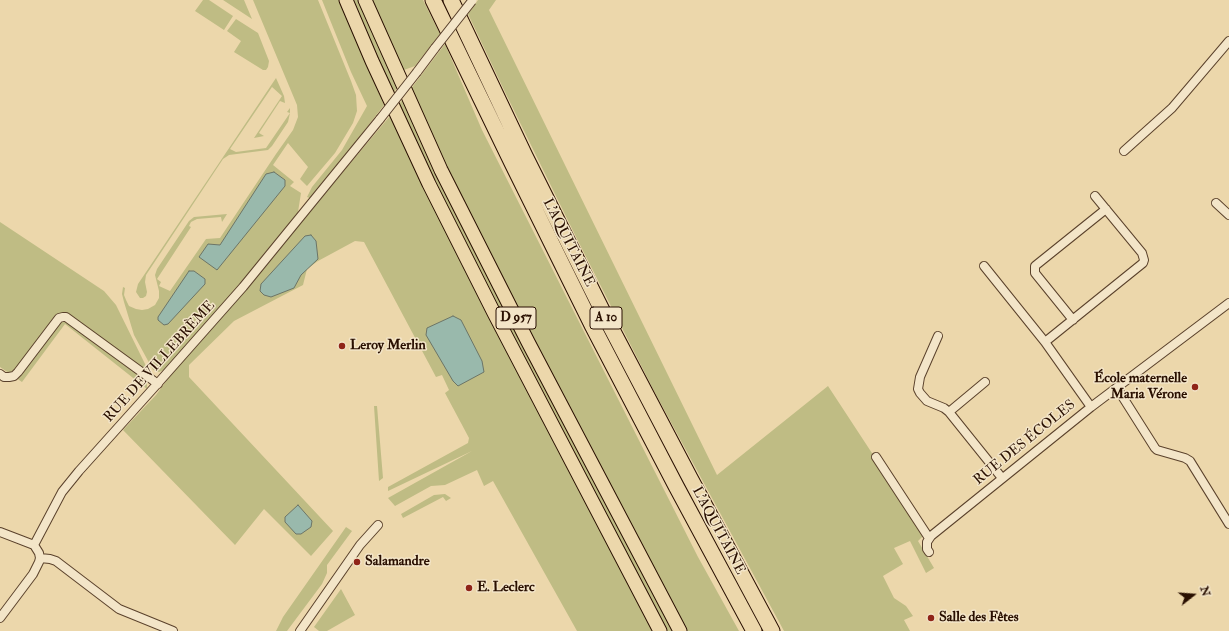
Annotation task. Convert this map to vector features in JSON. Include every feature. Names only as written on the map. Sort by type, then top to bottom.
[{"type":"highway","name":"L'AQUITAINE","points":[[434,0],[506,152],[589,318],[672,479],[754,631]]},
{"type":"highway","name":"L'AQUITAINE","points":[[451,0],[525,156],[602,311],[772,631]]},
{"type":"main road","name":"D 957","points":[[346,0],[372,61],[429,184],[494,313],[660,631]]},
{"type":"main road","name":"D 957","points":[[365,0],[441,170],[532,349],[680,631]]},
{"type":"street","name":"RUE DE VILLEBRÈME","points":[[34,545],[62,492],[78,471],[243,288],[380,120],[473,0]]},
{"type":"street","points":[[1124,151],[1172,108],[1229,41]]},
{"type":"street","points":[[1045,342],[1143,263],[1144,260],[1142,253],[1095,196]]},
{"type":"street","points":[[1216,203],[1229,215]]},
{"type":"street","points":[[1073,320],[1035,272],[1035,266],[1106,209]]},
{"type":"street","points":[[984,266],[1045,342],[1092,407]]},
{"type":"street","name":"RUE DES ÉCOLES","points":[[929,538],[1092,407],[1229,303]]},
{"type":"street","points":[[0,374],[4,377],[14,376],[59,318],[66,317],[158,384]]},
{"type":"street","points":[[938,336],[920,377],[918,389],[923,398],[927,401],[944,408],[949,412],[1002,478]]},
{"type":"street","points":[[949,412],[985,382]]},
{"type":"street","points":[[1117,388],[1155,448],[1190,461],[1229,524]]},
{"type":"street","points":[[876,457],[929,538],[926,545],[929,552]]},
{"type":"street","points":[[300,631],[360,545],[378,525]]},
{"type":"street","points":[[0,532],[34,545],[40,558],[33,574],[0,618]]},
{"type":"street","points":[[40,558],[56,561],[119,609],[173,631]]},
{"type":"shaded area","points":[[203,0],[209,0],[233,16],[224,30],[195,11]]},
{"type":"shaded area","points":[[223,0],[244,0],[252,19]]},
{"type":"shaded area","points":[[253,0],[318,0],[356,95],[357,111],[353,123],[335,153],[307,186],[300,179],[308,167],[288,143],[273,165],[294,182],[290,186],[301,193],[298,212],[294,220],[167,369],[159,372],[153,370],[134,335],[122,294],[123,287],[125,288],[124,295],[129,306],[142,310],[148,309],[155,305],[159,298],[155,275],[157,269],[189,221],[194,217],[227,214],[222,222],[221,217],[197,219],[191,222],[189,226],[191,227],[157,279],[161,282],[159,286],[170,291],[206,239],[220,238],[293,130],[298,117],[297,105]]},
{"type":"shaded area","points":[[322,0],[339,0],[384,105],[312,199],[307,197],[312,187],[342,150],[367,106],[351,72]]},
{"type":"shaded area","points":[[350,0],[359,0],[397,88],[392,95]]},
{"type":"shaded area","points":[[370,0],[423,0],[440,34],[415,66],[401,71]]},
{"type":"shaded area","points":[[478,0],[496,0],[489,10],[717,475],[828,386],[925,534],[918,541],[934,568],[926,573],[910,541],[894,548],[903,564],[883,576],[894,598],[906,606],[913,616],[904,620],[910,631],[784,631],[654,391],[504,90],[468,14]]},
{"type":"shaded area","points":[[236,19],[258,33],[269,61],[266,70],[263,70],[234,52],[241,41],[227,31]]},
{"type":"shaded area","points":[[445,44],[482,130],[698,557],[739,631],[686,631],[457,192],[410,90]]},
{"type":"shaded area","points":[[276,78],[284,96],[285,103],[280,101],[259,133],[264,136],[254,138],[282,96],[272,87],[230,149],[236,152],[266,148],[290,113],[288,122],[268,150],[229,155],[223,159],[146,275],[146,296],[140,298],[136,292],[138,284]]},
{"type":"shaded area","points":[[403,99],[675,631],[666,631],[525,364],[397,107]]},
{"type":"shaded area","points":[[390,116],[445,230],[655,631],[577,631],[493,481],[484,486],[477,470],[445,485],[431,486],[395,506],[388,498],[472,451],[388,491],[388,487],[468,443],[469,438],[445,393],[449,390],[442,375],[436,377],[364,242],[355,241],[318,261],[307,269],[303,285],[234,321],[189,365],[189,377],[333,531],[311,556],[264,509],[235,545],[123,430],[156,395],[173,372]]},
{"type":"shaded area","points":[[274,172],[285,180],[285,186],[217,270],[199,257],[208,244],[220,245],[266,174]]},
{"type":"shaded area","points":[[0,222],[104,291],[116,305],[147,368],[147,389],[65,324],[22,382],[0,367]]},
{"type":"shaded area","points":[[311,235],[316,241],[318,259],[301,275],[294,288],[271,297],[264,295],[260,291],[261,284],[305,236]]},
{"type":"shaded area","points":[[189,271],[194,271],[205,279],[205,284],[168,324],[164,325],[158,320],[158,317]]},
{"type":"shaded area","points":[[453,316],[461,320],[482,361],[484,372],[458,386],[453,381],[426,335],[427,328]]},
{"type":"shaded area","points":[[374,406],[377,406],[383,478],[379,481]]},
{"type":"shaded area","points":[[445,494],[451,498],[446,501],[443,497],[403,518],[401,514],[434,495]]},
{"type":"shaded area","points":[[298,505],[312,521],[311,527],[301,534],[296,534],[285,522],[285,517]]},
{"type":"shaded area","points":[[346,527],[352,531],[327,565],[327,573],[322,584],[287,631],[276,631],[283,617]]},
{"type":"shaded area","points":[[341,589],[355,615],[327,631],[319,631],[314,627]]},
{"type":"place","name":"Leroy Merlin","points":[[342,346]]},
{"type":"place","name":"École maternelle Maria Vérone","points":[[1195,387]]},
{"type":"place","name":"Salamandre","points":[[357,562]]},
{"type":"place","name":"E. Leclerc","points":[[469,588]]},
{"type":"place","name":"Salle des Fêtes","points":[[931,618]]}]
